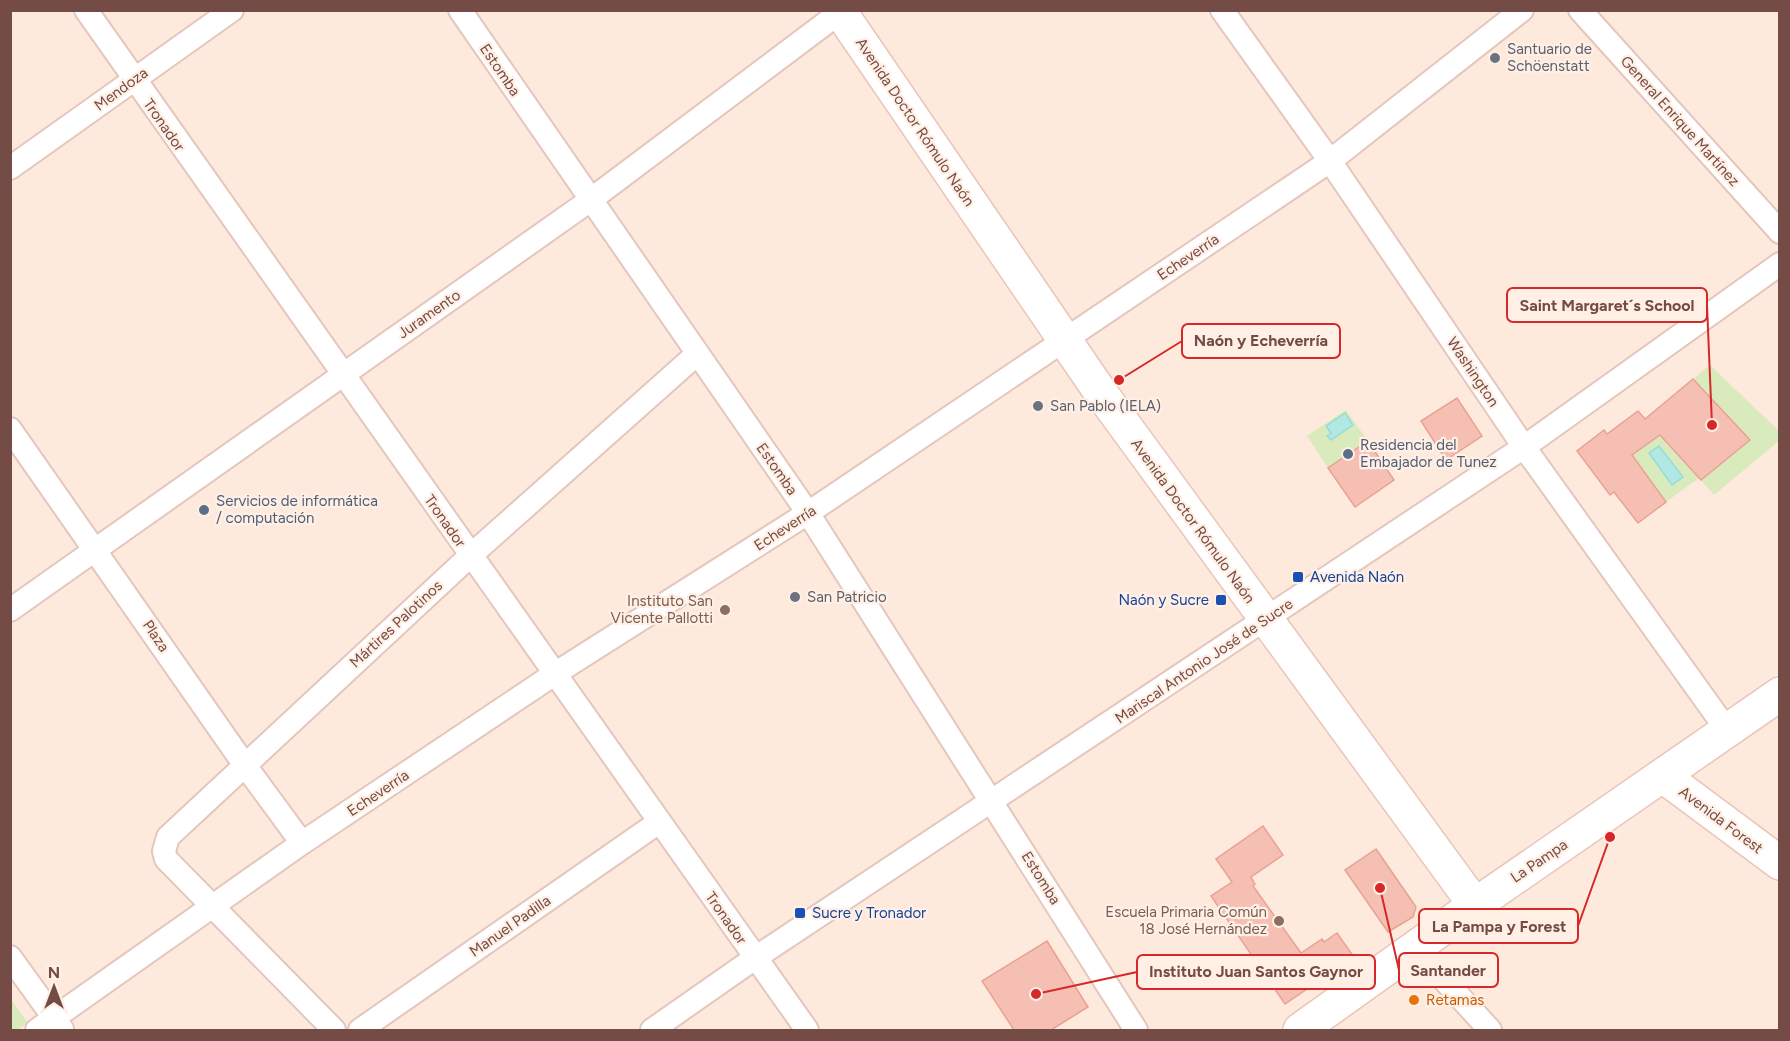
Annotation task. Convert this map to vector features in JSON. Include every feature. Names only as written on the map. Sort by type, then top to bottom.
[{"type":"street","name":"Tronador","points":[[86,10],[133,80],[470,556],[556,673],[807,1030]]},
{"type":"street","name":"Mendoza","points":[[10,168],[232,10]]},
{"type":"street","name":"Estomba","points":[[460,10],[589,201],[808,513],[993,801],[1136,1030]]},
{"type":"street","name":"Washington","points":[[1222,10],[1330,161],[1524,447],[1727,730]]},
{"type":"street","name":"Echeverría","points":[[51,1026],[302,843],[556,673],[808,513],[1330,161],[1522,10]]},
{"type":"street","name":"General Enrique Martínez","points":[[1580,10],[1779,232]]},
{"type":"street","name":"Juramento","points":[[10,610],[589,201],[840,11]]},
{"type":"street","name":"Avenida Doctor Rómulo Naón","points":[[840,11],[1064,341],[1265,621],[1475,905]]},
{"type":"street","name":"Mariscal Antonio José de Sucre","points":[[652,1030],[755,958],[1524,447],[1779,264]]},
{"type":"street","name":"Mártires Palotinos","points":[[214,907],[166,860],[164,851],[168,837],[243,764],[470,556],[697,354]]},
{"type":"street","name":"Plaza","points":[[10,429],[97,550],[243,764],[302,843]]},
{"type":"street","name":"La Pampa","points":[[1299,1030],[1779,694]]},
{"type":"street","name":"Avenida Forest","points":[[1663,776],[1779,863]]},
{"type":"street","name":"Manuel Padilla","points":[[360,1030],[659,822]]},
{"type":"street","points":[[214,907],[334,1030]]},
{"type":"street","points":[[1414,948],[1490,1030]]},
{"type":"street","points":[[10,957],[51,1026]]},
{"type":"green space","points":[[1710,365],[1779,431],[1779,441],[1714,495],[1701,480],[1750,440],[1693,379]]},
{"type":"green space","points":[[1346,410],[1368,441],[1328,468],[1307,436]]},
{"type":"green space","points":[[1657,433],[1699,478],[1666,502],[1632,455]]},
{"type":"green space","points":[[10,998],[28,1023],[17,1030],[11,1030]]},
{"type":"water","points":[[1345,413],[1353,425],[1331,440],[1327,436],[1331,433],[1326,426]]},
{"type":"water","points":[[1659,446],[1683,477],[1672,485],[1649,453]]},
{"type":"building","points":[[1693,379],[1750,440],[1701,480],[1660,435],[1632,455],[1666,502],[1638,523],[1614,492],[1610,495],[1577,451],[1604,430],[1607,434],[1638,411],[1645,419]]},
{"type":"building","points":[[1457,398],[1482,436],[1446,460],[1421,421]]},
{"type":"building","points":[[1368,441],[1394,480],[1355,507],[1328,468]]},
{"type":"building","name":"Escuela Primaria Común 18 José Hernández","points":[[1263,826],[1283,855],[1251,877],[1255,884],[1253,886],[1301,953],[1322,939],[1324,942],[1337,933],[1354,957],[1285,1004],[1211,896],[1232,882],[1216,859]]},
{"type":"building","points":[[1376,849],[1416,907],[1413,917],[1388,932],[1345,870]]},
{"type":"building","points":[[1047,941],[1088,1007],[1051,1030],[1014,1030],[982,981]]},
{"type":"place","name":"Santuario de Schöenstatt","points":[[1495,58]]},
{"type":"place","name":"Naón y Echeverría","points":[[1119,380]]},
{"type":"place","name":"San Pablo (IELA)","points":[[1038,406]]},
{"type":"place","name":"Saint Margaret´s School","points":[[1712,425]]},
{"type":"place","name":"Residencia del Embajador de Tunez","points":[[1348,454]]},
{"type":"place","name":"Servicios de informática / computación","points":[[204,510]]},
{"type":"place","name":"Avenida Naón","points":[[1298,577]]},
{"type":"place","name":"San Patricio","points":[[795,597]]},
{"type":"place","name":"Naón y Sucre","points":[[1221,600]]},
{"type":"place","name":"Instituto San Vicente Pallotti","points":[[725,610]]},
{"type":"place","name":"La Pampa y Forest","points":[[1610,837]]},
{"type":"place","name":"Santander","points":[[1380,888]]},
{"type":"place","name":"Sucre y Tronador","points":[[800,913]]},
{"type":"place","name":"Escuela Primaria Común 18 José Hernández","points":[[1279,921]]},
{"type":"place","name":"Instituto Juan Santos Gaynor","points":[[1036,994]]},
{"type":"place","name":"Retamas","points":[[1414,1000]]}]
